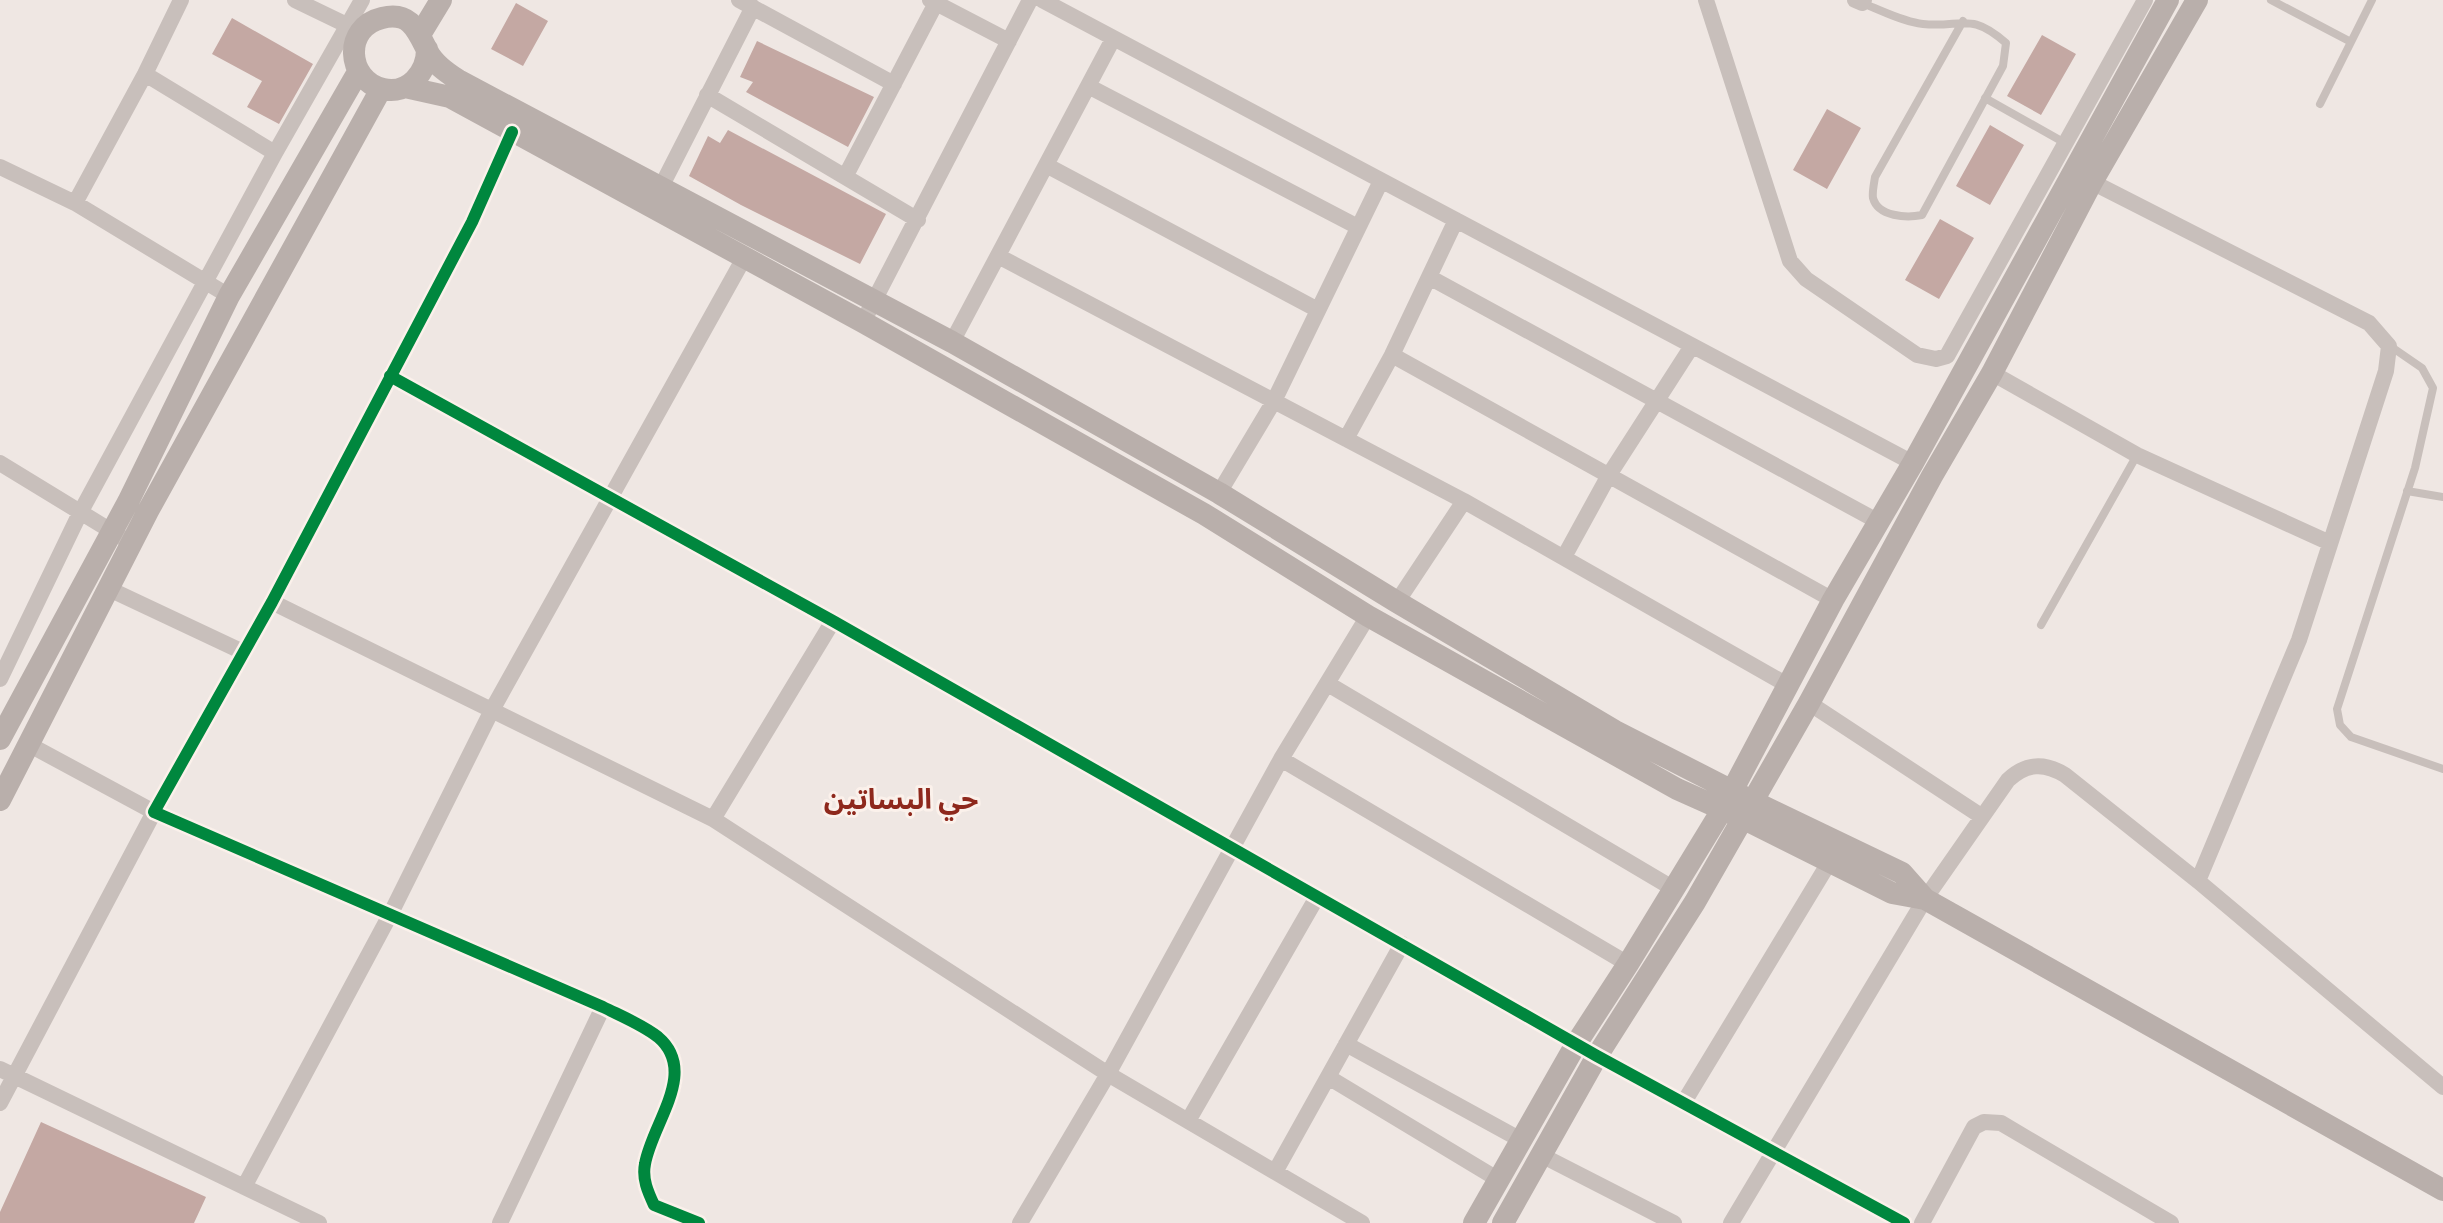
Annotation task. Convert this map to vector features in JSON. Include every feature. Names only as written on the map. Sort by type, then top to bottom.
[{"type":"main road","points":[[405,87],[419,76],[427,58],[424,41],[441,0]]},
{"type":"main road","points":[[1503,1223],[1597,1056],[1695,902],[1789,686],[1833,600],[1913,463],[2168,0]]},
{"type":"main road","points":[[1474,1223],[1576,1044],[1674,889],[1809,703],[1932,476],[1992,373],[2092,182],[2197,0]]},
{"type":"main road","points":[[1925,899],[1902,873],[1737,805],[1677,789],[1368,616],[1204,514],[863,322],[450,97],[405,87],[381,89],[364,80],[358,72],[353,50],[353,29],[396,8],[446,72],[458,80],[952,342],[1219,493],[1397,602],[1615,731],[1737,805],[1830,861],[1892,893],[1925,899],[2443,1190]]},
{"type":"main road","points":[[0,739],[7,709],[111,532],[229,296],[358,72]]},
{"type":"main road","points":[[0,800],[131,543],[381,89]]},
{"type":"street","points":[[75,203],[181,0]]},
{"type":"street","points":[[295,0],[353,29]]},
{"type":"street","points":[[0,679],[80,513],[275,153],[353,29],[362,0]]},
{"type":"street","points":[[863,322],[1030,0]]},
{"type":"street","points":[[1042,0],[1913,463]]},
{"type":"street","points":[[1706,0],[1790,261],[1806,279],[1917,355],[1936,359],[1947,356],[2143,5],[2124,0]]},
{"type":"street","points":[[845,177],[933,2],[1009,41]]},
{"type":"street","points":[[660,189],[707,95],[746,4],[894,84]]},
{"type":"street","points":[[952,342],[1113,39]]},
{"type":"street","points":[[145,74],[275,153]]},
{"type":"street","points":[[1088,86],[1358,227]]},
{"type":"street","points":[[707,95],[918,220]]},
{"type":"street","points":[[0,1103],[7,1073],[272,602],[472,222],[512,132]]},
{"type":"street","points":[[1046,165],[1318,310]]},
{"type":"street","points":[[0,167],[75,203],[229,296]]},
{"type":"street","points":[[1219,493],[1274,401],[1381,181]]},
{"type":"street","points":[[2092,182],[2369,323],[2389,346],[2386,371],[2299,640],[2198,881]]},
{"type":"street","points":[[1346,439],[1392,355],[1456,220]]},
{"type":"street","points":[[998,256],[1464,501],[1789,686]]},
{"type":"street","points":[[244,1187],[391,913],[492,710],[744,258]]},
{"type":"street","points":[[1429,277],[1879,522]]},
{"type":"street","points":[[1564,557],[1609,475],[1692,346]]},
{"type":"street","points":[[1392,355],[1833,600]]},
{"type":"street","points":[[1992,373],[2137,455],[2330,543]]},
{"type":"street","points":[[390,376],[833,621],[1597,1056],[1904,1223]]},
{"type":"street","points":[[0,463],[131,543]]},
{"type":"street","points":[[1397,602],[1464,501]]},
{"type":"street","points":[[107,588],[243,652]]},
{"type":"street","points":[[272,602],[713,819],[1108,1074],[1362,1223]]},
{"type":"street","points":[[1020,1223],[1108,1074],[1281,759],[1368,616]]},
{"type":"street","points":[[713,819],[833,621]]},
{"type":"street","points":[[1328,684],[1674,889]]},
{"type":"street","points":[[1809,703],[1981,816]]},
{"type":"street","points":[[28,744],[154,812],[603,1007],[657,1036],[672,1053],[677,1069],[644,1164],[646,1189],[654,1205],[699,1223]]},
{"type":"street","points":[[1281,759],[1628,964]]},
{"type":"street","points":[[1731,1223],[1925,899],[1981,816],[2017,771],[2029,766],[2054,768],[2198,881],[2443,1087]]},
{"type":"street","points":[[1684,1102],[1830,861]]},
{"type":"street","points":[[1188,1121],[1317,897]]},
{"type":"street","points":[[1275,1172],[1402,944]]},
{"type":"street","points":[[500,1223],[603,1007]]},
{"type":"street","points":[[1346,1044],[1521,1140]]},
{"type":"street","points":[[7,1073],[319,1223]]},
{"type":"street","points":[[1328,1077],[1499,1180]]},
{"type":"street","points":[[1922,1223],[1974,1127],[1984,1122],[2001,1123],[2171,1223]]},
{"type":"street","points":[[1541,1155],[1674,1223]]},
{"type":"lane","points":[[2271,0],[2351,42]]},
{"type":"lane","points":[[2320,104],[2372,0]]},
{"type":"lane","points":[[1861,1],[1922,24],[1963,21],[1990,28],[2006,43],[2003,66],[1922,215],[1906,218],[1895,216],[1877,205],[1872,196],[1875,177],[1963,21]]},
{"type":"lane","points":[[1985,98],[2065,143]]},
{"type":"lane","points":[[2389,346],[2422,368],[2433,388],[2407,491],[2337,709],[2340,725],[2351,737],[2443,769]]},
{"type":"lane","points":[[2041,625],[2137,455]]},
{"type":"lane","points":[[2407,491],[2443,497]]},
{"type":"building","points":[[516,3],[548,21],[523,66],[491,49]]},
{"type":"building","points":[[232,18],[313,64],[279,124],[247,107],[262,81],[212,54]]},
{"type":"building","points":[[2042,35],[2076,54],[2041,115],[2007,96]]},
{"type":"building","points":[[757,41],[874,97],[848,147],[746,92],[753,82],[740,77]]},
{"type":"building","points":[[1827,109],[1861,128],[1827,189],[1793,170]]},
{"type":"building","points":[[1990,125],[2024,145],[1990,205],[1956,186]]},
{"type":"building","points":[[728,130],[886,214],[860,264],[689,176],[708,136],[720,143]]},
{"type":"building","points":[[1940,219],[1974,238],[1939,299],[1905,280]]},
{"type":"building","points":[[41,1122],[206,1197],[194,1223],[0,1223],[0,1212]]},
{"type":"cycle path","points":[[512,132],[472,222],[272,602],[154,812],[603,1007],[658,1037],[670,1051],[674,1082],[649,1148],[645,1180],[654,1205],[699,1223]]},
{"type":"cycle path","points":[[390,376],[833,621],[1597,1056],[1904,1223]]},
{"type":"district","name":"حي البساتين","points":[[901,799]]}]
